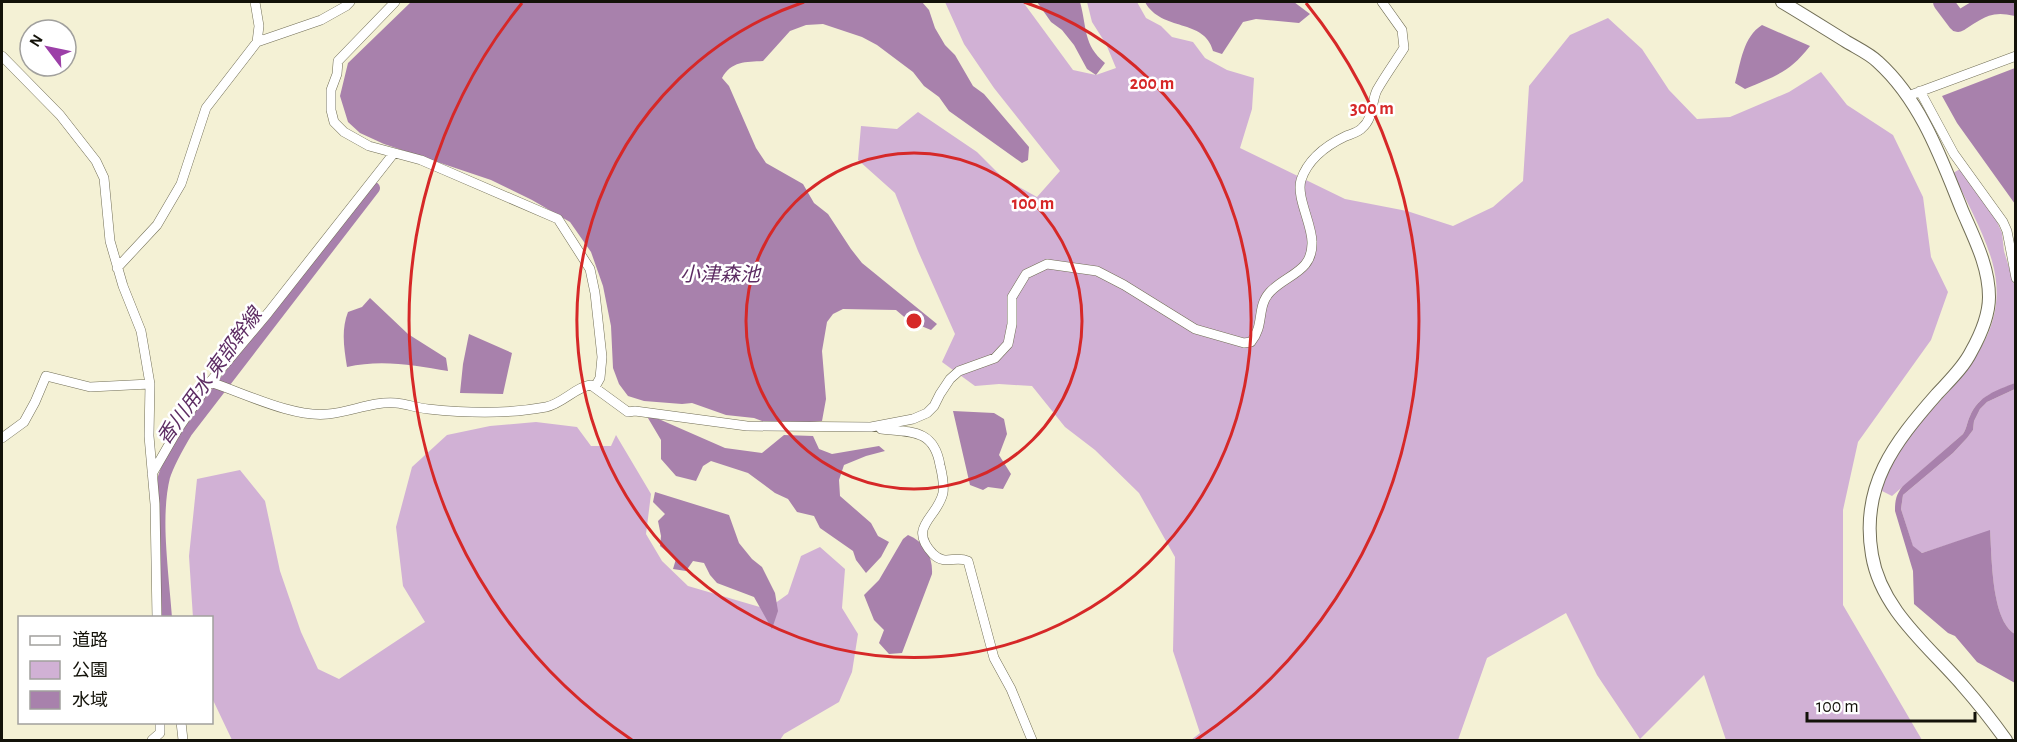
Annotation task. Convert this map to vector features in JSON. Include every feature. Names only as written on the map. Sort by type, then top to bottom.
[{"type":"street","points":[[117,268],[157,225],[181,184],[193,154],[206,108],[257,42],[259,26],[255,2]]},
{"type":"street","points":[[257,42],[321,20],[350,2]]},
{"type":"street","points":[[395,2],[338,61],[337,74],[331,90],[330,110],[334,122],[344,132],[369,146],[421,160],[558,219],[585,261],[592,281],[602,357],[600,378],[595,387]]},
{"type":"street","points":[[871,427],[927,413],[934,406],[950,379],[959,371],[996,358],[1008,345],[1012,324],[1012,297],[1026,274],[1047,264],[1097,271],[1125,285],[1195,329],[1244,343],[1251,342],[1260,327],[1262,305],[1270,292],[1304,268],[1311,256],[1312,241],[1300,188],[1302,178],[1316,156],[1330,144],[1362,128],[1371,114],[1376,92],[1404,48],[1402,30],[1382,2]]},
{"type":"street","points":[[1782,2],[1878,61],[1914,94],[2007,231],[2016,278]]},
{"type":"street","points":[[2,56],[60,115],[96,161],[104,178],[110,242],[117,268],[141,331],[150,384],[149,436],[155,504],[157,616]]},
{"type":"street","points":[[1914,94],[2016,56]]},
{"type":"street","points":[[1914,94],[1984,264],[1989,298],[1983,325],[1970,354],[1902,436],[1878,476],[1869,515],[1871,555],[1875,572],[1896,610],[1965,687],[2006,741]]},
{"type":"street","points":[[152,474],[178,429],[210,382],[394,153]]},
{"type":"street","points":[[2,438],[24,422],[46,376],[90,387],[150,384]]},
{"type":"street","points":[[210,382],[267,403],[305,413],[327,414],[395,403],[424,409],[461,412],[548,407],[587,385],[595,387],[628,412],[635,411],[747,426],[871,427],[908,430],[922,434],[934,444],[940,462],[943,493],[924,524],[922,535],[926,545],[940,560],[947,562],[964,559],[968,561],[994,658],[1011,689],[1032,741]]},
{"type":"street","points":[[152,741],[160,733],[160,724]]},
{"type":"street","points":[[181,724],[183,741]]},
{"type":"green space","points":[[945,2],[1023,2],[1073,70],[1096,75],[1116,68],[1106,44],[1092,22],[1087,2],[1137,2],[1146,18],[1161,26],[1172,37],[1193,42],[1205,58],[1227,70],[1254,78],[1252,109],[1240,148],[1345,199],[1407,211],[1453,226],[1493,207],[1523,181],[1529,86],[1570,35],[1608,18],[1642,49],[1669,90],[1697,119],[1730,117],[1789,92],[1821,72],[1847,105],[1893,135],[1923,197],[1931,257],[1948,292],[1931,340],[1858,442],[1843,510],[1843,605],[1922,740],[1726,740],[1704,675],[1640,739],[1597,675],[1566,613],[1487,658],[1458,740],[1191,740],[1200,733],[1173,651],[1175,557],[1139,493],[1095,450],[1065,427],[1032,386],[999,384],[975,386],[942,362],[955,334],[895,193],[858,160],[861,126],[897,129],[918,112],[977,152],[1003,178],[1037,197],[1060,171],[994,88],[964,44]]},
{"type":"green space","points":[[1960,169],[1995,217],[2002,233],[2004,251],[2015,287],[2015,383],[1983,399],[1973,409],[1963,434],[1892,496],[1880,490],[1894,459],[1906,441],[1973,360],[1986,339],[1994,315],[1997,289],[1992,261],[1979,227],[1953,173]]},
{"type":"green space","points":[[2015,389],[2015,634],[2007,627],[1997,602],[1992,571],[1990,531],[1922,553],[1913,547],[1901,509],[1903,495],[1953,453],[1967,438],[1973,430],[1974,421],[1980,409],[1987,402]]},
{"type":"green space","points":[[536,422],[577,427],[591,446],[611,446],[616,435],[651,494],[646,534],[662,561],[688,586],[767,609],[788,594],[801,556],[820,547],[845,569],[842,608],[858,634],[852,672],[839,702],[784,734],[780,740],[232,740],[213,700],[213,616],[193,616],[189,556],[197,479],[240,470],[265,501],[280,571],[301,632],[318,669],[339,679],[425,622],[403,586],[396,527],[412,467],[447,435],[490,426]]},
{"type":"water","name":"小津森池","points":[[411,2],[922,2],[929,10],[935,28],[945,45],[955,55],[973,86],[984,94],[1029,147],[1028,160],[1022,163],[949,111],[939,97],[924,86],[913,72],[877,45],[862,37],[823,24],[806,25],[790,31],[763,61],[734,65],[722,78],[729,86],[756,148],[766,163],[803,184],[814,203],[828,214],[862,263],[937,324],[931,330],[909,321],[896,310],[843,309],[833,314],[827,322],[822,351],[826,399],[822,421],[773,425],[754,418],[726,415],[692,403],[644,401],[628,396],[619,384],[613,368],[611,326],[603,286],[591,252],[570,222],[491,180],[384,144],[360,133],[348,122],[340,96],[348,63]]},
{"type":"water","points":[[1037,2],[1080,2],[1089,42],[1105,63],[1096,75],[1087,69],[1074,45],[1062,30],[1051,22]]},
{"type":"water","points":[[1145,2],[1294,2],[1310,14],[1299,23],[1256,19],[1243,22],[1222,54],[1213,51],[1201,34],[1161,18]]},
{"type":"water","points":[[1762,25],[1810,46],[1788,68],[1745,89],[1735,83],[1741,59],[1751,36]]},
{"type":"water","points":[[2016,68],[2015,204],[1957,123],[1942,96]]},
{"type":"water","points":[[370,298],[408,334],[446,358],[448,371],[385,363],[347,367],[344,332],[348,312],[362,307]]},
{"type":"water","points":[[469,334],[512,353],[503,394],[460,393]]},
{"type":"water","points":[[2015,383],[2015,389],[1987,402],[1980,409],[1974,421],[1973,430],[1967,438],[1953,453],[1903,495],[1901,509],[1913,546],[1922,553],[1990,530],[1992,571],[1997,602],[2007,627],[2015,634],[2015,683],[1977,662],[1955,636],[1948,633],[1914,604],[1913,571],[1895,511],[1895,504],[1903,486],[1963,434],[1973,409],[1978,403],[1989,395]]},
{"type":"water","points":[[953,411],[994,413],[1004,419],[1007,434],[999,455],[1011,474],[1003,489],[988,487],[983,490],[970,485]]},
{"type":"water","points":[[645,413],[725,448],[762,453],[784,435],[813,436],[819,449],[832,454],[879,446],[885,451],[844,465],[839,480],[840,496],[871,523],[878,536],[889,542],[881,557],[866,573],[856,560],[853,551],[820,528],[814,516],[797,512],[788,499],[775,493],[748,473],[711,461],[703,466],[696,481],[676,476],[661,459],[661,440]]},
{"type":"water","points":[[655,492],[729,515],[739,543],[762,567],[775,593],[778,611],[772,629],[754,597],[717,583],[704,563],[693,561],[686,571],[673,569],[676,559],[660,546],[658,521],[665,514],[653,502]]},
{"type":"water","points":[[908,535],[927,551],[932,574],[902,653],[889,654],[879,643],[884,630],[874,620],[864,595],[879,580],[903,539]]},
{"type":"waterway","points":[[1943,2],[1958,22],[1985,6],[1999,4],[2016,6]]},
{"type":"waterway","name":"香川用水 東部幹線","points":[[166,616],[160,547],[160,510],[164,477],[171,459],[187,431],[374,188]]}]
